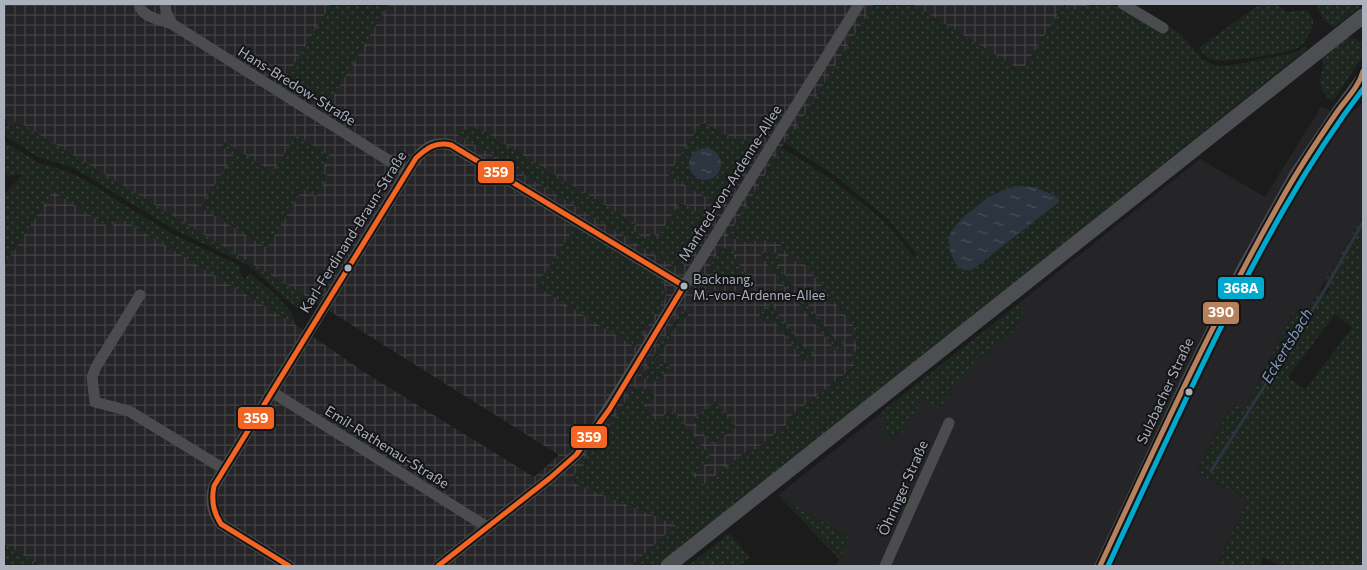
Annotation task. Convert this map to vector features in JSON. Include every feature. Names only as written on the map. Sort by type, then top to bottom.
[{"type":"main road","points":[[668,566],[1363,19]]},
{"type":"street","name":"Hans-Bredow-Straße","points":[[139,4],[146,15],[172,24],[407,172]]},
{"type":"street","points":[[165,4],[166,12],[172,24]]},
{"type":"street","name":"Manfred-von-Ardenne-Allee","points":[[438,566],[576,455],[609,410],[859,4]]},
{"type":"street","points":[[1123,4],[1163,28]]},
{"type":"street","name":"Sulzbacher Straße","points":[[1100,566],[1243,267],[1295,174],[1362,76]]},
{"type":"street","name":"Karl-Ferdinand-Braun-Straße","points":[[289,566],[221,524],[213,508],[212,493],[214,486],[407,172],[426,147],[436,143],[451,145],[684,286]]},
{"type":"street","points":[[140,295],[96,366],[92,377],[96,402],[130,411],[224,469]]},
{"type":"street","name":"Emil-Rathenau-Straße","points":[[272,392],[487,527]]},
{"type":"street","name":"Öhringer Straße","points":[[885,566],[949,423]]},
{"type":"shaded area","points":[[4,4],[874,4],[795,131],[792,131],[789,135],[728,237],[746,242],[766,240],[776,242],[781,245],[794,262],[800,258],[857,330],[857,350],[849,360],[855,366],[787,419],[790,422],[751,453],[749,450],[702,486],[692,475],[710,460],[671,410],[656,422],[643,405],[654,396],[634,388],[610,426],[582,462],[676,526],[631,566],[466,566],[465,564],[462,566],[41,566],[4,544],[4,266],[53,190],[109,227],[119,216],[296,325],[367,374],[534,477],[559,455],[312,300],[115,182],[8,125],[4,115]]},
{"type":"shaded area","points":[[331,4],[389,4],[328,105],[285,79]]},
{"type":"shaded area","points":[[874,4],[912,4],[1022,71],[1064,5],[1074,10],[1093,4],[1113,4],[1160,33],[1166,24],[1179,33],[1204,60],[1216,66],[1232,65],[1294,53],[1305,46],[1307,49],[659,566],[631,566],[676,525],[569,481],[584,464],[582,462],[610,426],[634,387],[649,390],[655,396],[644,405],[656,421],[671,410],[674,411],[710,456],[710,460],[692,475],[702,486],[748,450],[751,453],[789,423],[787,419],[855,367],[849,360],[857,350],[857,344],[851,334],[857,329],[800,258],[794,262],[781,245],[776,242],[766,240],[746,242],[727,237],[782,148],[847,191],[883,221],[914,257],[917,255],[888,219],[834,175],[784,143],[792,131],[795,130]],"holes":[[[1035,187],[1058,197],[1059,202],[972,270],[954,228],[974,208],[997,193]]]},
{"type":"shaded area","points":[[912,4],[1093,4],[1074,10],[1064,5],[1022,71]]},
{"type":"shaded area","points":[[1260,4],[1277,4],[1287,12],[1307,10],[1313,19],[1313,23],[1307,39],[1299,47],[1257,57],[1220,61],[1207,57],[1202,52],[1199,48]]},
{"type":"shaded area","points":[[1316,4],[1363,4],[1334,28],[1324,20]]},
{"type":"shaded area","points":[[1347,38],[1356,39],[1363,43],[1362,57],[1333,101],[1326,96],[1321,87],[1322,58]]},
{"type":"shaded area","points":[[1363,103],[1363,215],[1308,310],[1293,312],[1245,409],[1232,403],[1196,473],[1248,500],[1216,566],[837,566],[848,537],[778,495],[1200,159],[1265,197],[1321,107],[1345,117]]},
{"type":"shaded area","points":[[4,116],[8,125],[17,121],[310,299],[303,312],[248,265],[173,229],[74,168],[38,157],[4,135]]},
{"type":"shaded area","points":[[702,122],[737,140],[739,137],[757,146],[719,205],[668,175]]},
{"type":"shaded area","points":[[477,127],[636,224],[632,230],[647,240],[652,233],[658,237],[680,202],[711,220],[683,266],[680,268],[673,266],[454,132]]},
{"type":"shaded area","points":[[296,135],[330,156],[320,171],[328,176],[316,196],[303,189],[267,248],[200,207],[234,155],[222,147],[225,142],[273,172]]},
{"type":"shaded area","points":[[4,141],[37,162],[69,172],[87,181],[171,233],[241,267],[239,271],[245,279],[250,273],[284,304],[294,318],[296,325],[119,217],[111,228],[53,191],[4,266],[4,194],[22,175],[4,176]]},
{"type":"shaded area","points":[[1363,215],[1363,566],[1284,566],[1263,558],[1260,566],[1216,566],[1248,500],[1196,473],[1232,403],[1245,409],[1293,312],[1308,310],[1320,290],[1326,295],[1330,289],[1324,283]],"holes":[[[1335,314],[1352,328],[1305,390],[1288,377]]]},
{"type":"shaded area","points":[[575,227],[663,280],[666,295],[664,300],[635,347],[536,286]]},
{"type":"shaded area","points":[[721,247],[738,252],[733,256],[746,274],[730,286],[733,289],[726,295],[723,293],[729,288],[714,269],[706,273]]},
{"type":"shaded area","points":[[759,253],[776,253],[782,261],[777,265],[795,288],[789,292]]},
{"type":"shaded area","points":[[798,291],[838,344],[844,340],[844,344],[836,351],[793,296]]},
{"type":"shaded area","points":[[770,292],[777,301],[772,306],[807,351],[812,347],[815,352],[804,361],[772,318],[766,323],[759,315],[773,302],[768,294]]},
{"type":"shaded area","points":[[1019,304],[1022,306],[1021,321],[1017,328],[990,349],[990,354],[983,357],[979,355],[963,378],[954,383],[942,409],[919,400],[916,405],[918,408],[911,421],[906,420],[902,427],[907,429],[905,433],[899,431],[895,440],[887,436],[884,429],[882,411]]},
{"type":"shaded area","points":[[682,309],[688,313],[688,316],[678,323],[660,354],[655,359],[661,367],[667,361],[671,368],[657,381],[640,378]]},
{"type":"shaded area","points":[[716,401],[736,427],[712,445],[692,419]]},
{"type":"shaded area","points":[[778,495],[848,537],[840,560]]},
{"type":"shaded area","points":[[729,533],[750,557],[739,566],[688,566]]},
{"type":"shaded area","points":[[4,544],[41,566],[4,566]]},
{"type":"water","points":[[705,148],[711,149],[716,153],[720,158],[720,170],[716,175],[711,179],[705,180],[699,179],[694,175],[690,170],[689,164],[690,158],[694,153],[699,149]]},
{"type":"water","points":[[1015,186],[1035,187],[1058,197],[1059,202],[972,270],[961,269],[951,254],[949,247],[949,237],[953,229],[964,217],[985,200]]},
{"type":"waterway","name":"Eckertsbach","points":[[1211,471],[1323,293],[1363,222]]},
{"type":"transit line","name":"390","points":[[1100,566],[1186,382],[1255,246],[1300,168],[1355,88],[1363,71]]},
{"type":"transit line","name":"368A","points":[[1108,566],[1218,333],[1251,270],[1303,177],[1363,89]]},
{"type":"transit line","name":"359","points":[[289,566],[221,524],[213,506],[214,486],[416,158],[428,148],[446,144],[451,145],[684,286],[609,410],[576,455],[550,478],[438,566]]},
{"type":"place","name":"Backnang, M.-von-Ardenne-Allee","points":[[684,286]]}]
